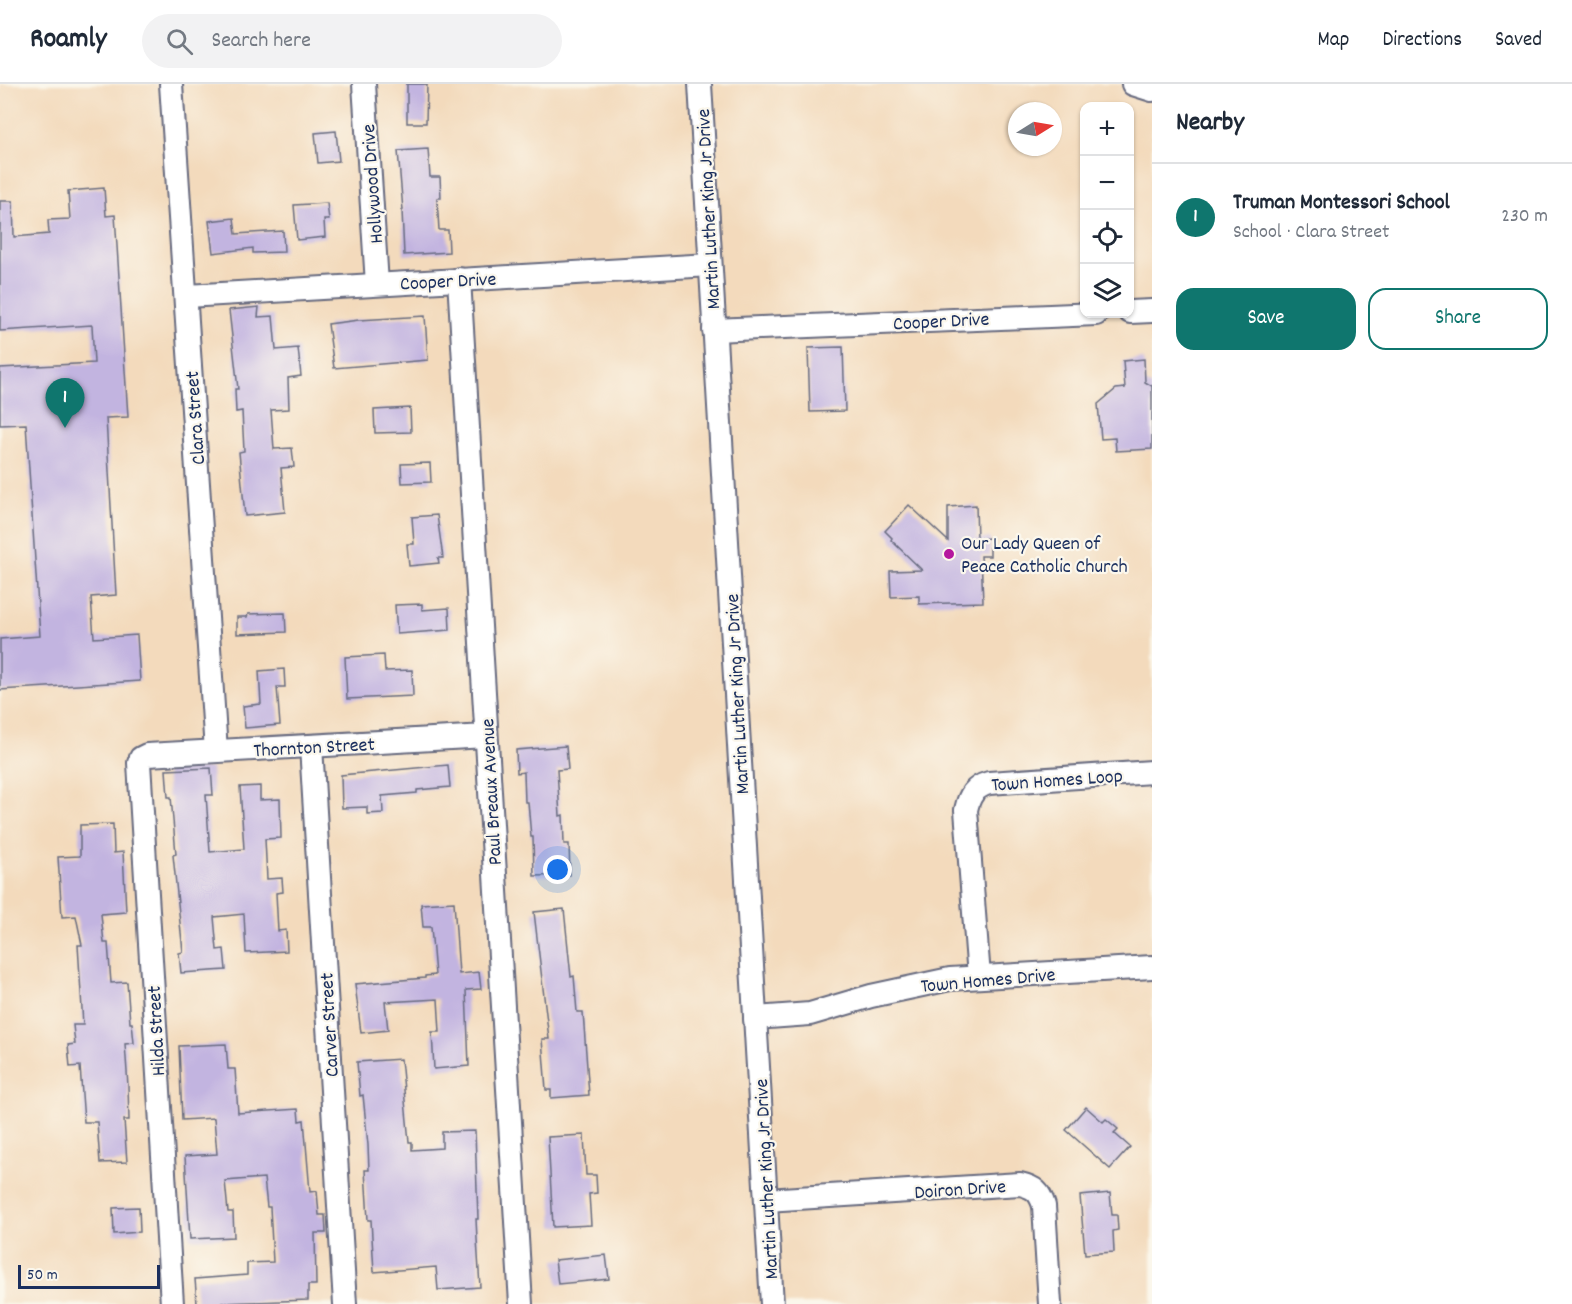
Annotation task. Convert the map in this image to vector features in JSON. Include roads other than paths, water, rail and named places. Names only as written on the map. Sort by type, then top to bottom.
[{"type":"street","name":"Clara Street","points":[[171,84],[216,751]]},
{"type":"street","name":"Hollywood Drive","points":[[364,84],[377,284]]},
{"type":"street","name":"Martin Luther King Jr Drive","points":[[700,84],[772,1304]]},
{"type":"street","points":[[1133,84],[1152,90]]},
{"type":"street","name":"Cooper Drive","points":[[187,296],[710,265]]},
{"type":"street","name":"Paul Breaux Avenue","points":[[459,279],[521,1304]]},
{"type":"street","points":[[1134,312],[1152,311]]},
{"type":"street","name":"Cooper Drive","points":[[714,330],[1080,315]]},
{"type":"street","name":"Thornton Street","points":[[141,758],[147,755],[486,736]]},
{"type":"street","name":"Carver Street","points":[[311,746],[345,1304]]},
{"type":"street","name":"Hilda Street","points":[[141,758],[139,763],[172,1304]]},
{"type":"street","name":"Town Homes Loop","points":[[979,977],[966,810],[969,797],[975,789],[989,783],[1152,772]]},
{"type":"street","name":"Town Homes Drive","points":[[755,1018],[810,1014],[924,983],[979,977],[1152,967]]},
{"type":"street","name":"Doiron Drive","points":[[766,1200],[1020,1184],[1030,1186],[1041,1196],[1044,1206],[1050,1304]]},
{"type":"place","name":"Truman Montessori School","points":[[65,428]]},
{"type":"place","name":"Our Lady Queen of Peace Catholic Church","points":[[949,554]]}]
